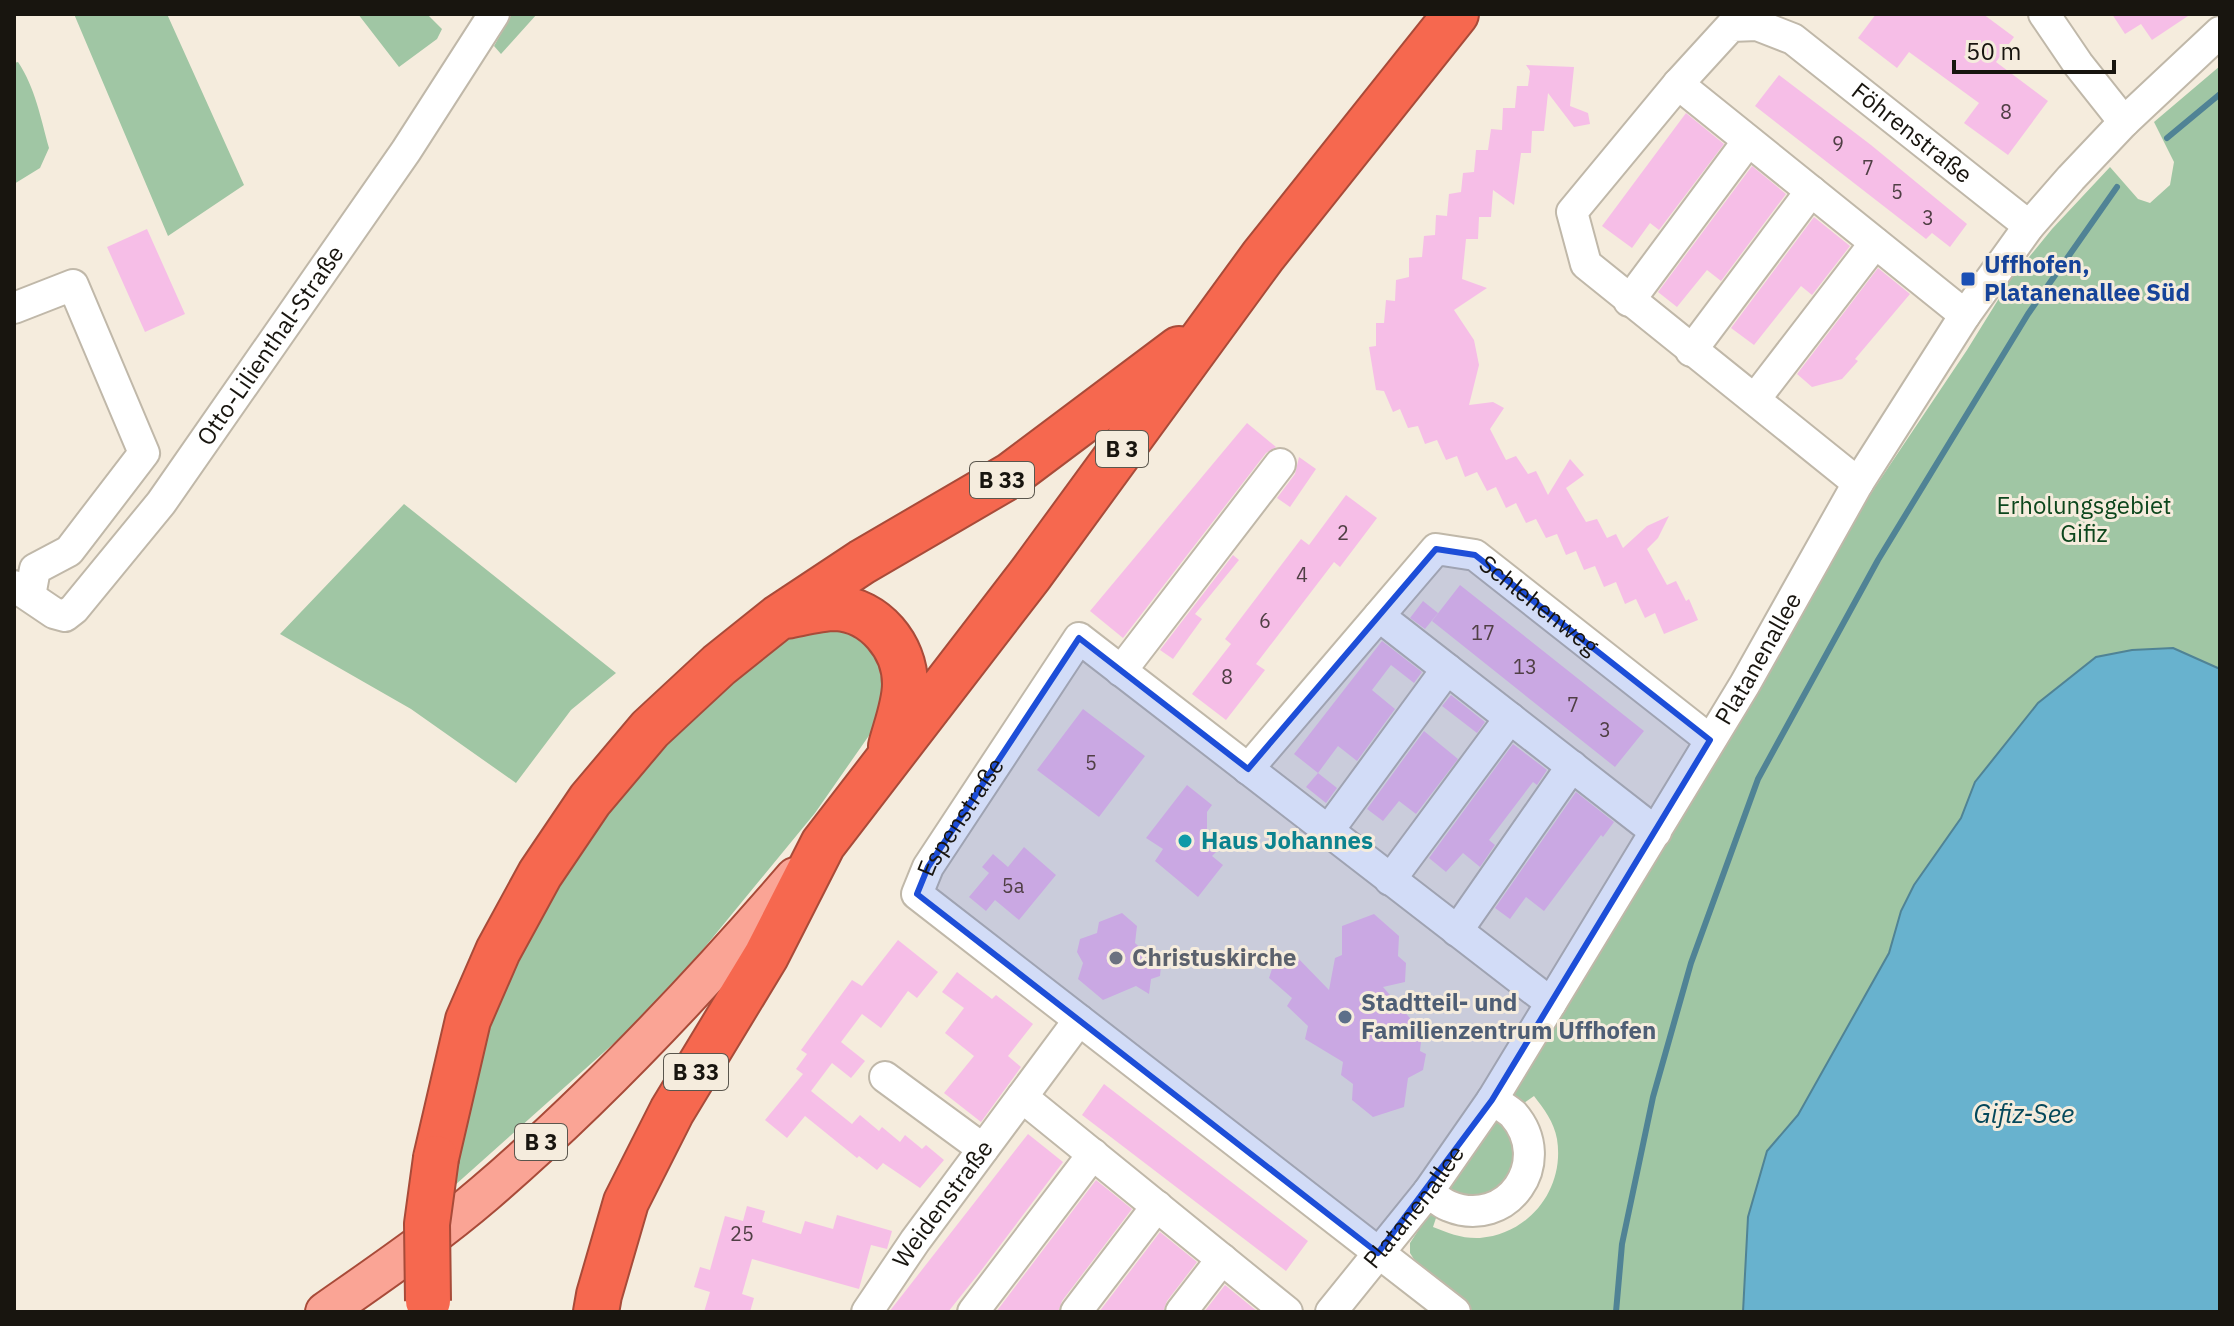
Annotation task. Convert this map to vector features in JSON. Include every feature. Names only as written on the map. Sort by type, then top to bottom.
[{"type":"highway","name":"B 3","points":[[823,844],[1030,575],[1272,244],[1456,14]]},
{"type":"highway","name":"B 33","points":[[428,1306],[427,1224],[436,1158],[468,1020],[498,951],[540,874],[590,800],[650,729],[719,665],[779,617],[862,562],[1011,475],[1213,324]]},
{"type":"highway","points":[[779,617],[835,608],[856,612],[892,640],[903,662],[906,686],[888,760]]},
{"type":"highway","name":"B 33","points":[[596,1312],[626,1202],[672,1111],[766,956],[823,844]]},
{"type":"main road","name":"B 3","points":[[325,1312],[484,1194],[604,1084],[735,946],[823,844]]},
{"type":"street","name":"Otto-Lilienthal-Straße","points":[[22,591],[54,613],[65,616],[161,503],[406,151],[494,14]]},
{"type":"street","points":[[2044,14],[2078,64],[2124,122]]},
{"type":"street","name":"Föhrenstraße","points":[[1858,483],[1586,264],[1572,212],[1678,84],[1731,26],[1791,26],[2029,226]]},
{"type":"street","name":"Platanenallee","points":[[1331,1312],[1428,1192],[1492,1100],[1745,684],[1858,483],[1965,315],[2029,226],[2071,178],[2124,122],[2220,32]]},
{"type":"street","points":[[1678,84],[1965,315]]},
{"type":"street","points":[[1629,301],[1748,141]]},
{"type":"street","points":[[1691,351],[1811,191]]},
{"type":"street","points":[[1755,399],[1875,243]]},
{"type":"street","points":[[14,308],[73,285],[144,453],[69,551],[35,569],[22,591]]},
{"type":"street","points":[[1121,671],[1280,464]]},
{"type":"street","name":"Schlehenweg","points":[[1248,769],[1436,549],[1475,555],[1710,740]]},
{"type":"street","points":[[1379,616],[1656,832]]},
{"type":"street","name":"Espenstraße","points":[[1455,1312],[917,894],[928,867],[1079,638],[1551,1003]]},
{"type":"street","points":[[1328,831],[1447,669]]},
{"type":"street","points":[[1390,880],[1510,718]]},
{"type":"street","points":[[1457,931],[1572,766]]},
{"type":"street","name":"Weidenstraße","points":[[867,1312],[915,1241],[1079,1020]]},
{"type":"street","points":[[885,1077],[983,1149]]},
{"type":"street","points":[[1022,1097],[1287,1312]]},
{"type":"street","points":[[1428,1192],[1447,1206],[1469,1212],[1491,1208],[1511,1196],[1525,1180],[1529,1155],[1524,1132],[1511,1113],[1492,1100]]},
{"type":"street","points":[[973,1312],[1093,1154]]},
{"type":"street","points":[[1076,1312],[1157,1206]]},
{"type":"street","points":[[1181,1312],[1222,1259]]},
{"type":"highlighted area","points":[[1436,549],[1475,555],[1710,740],[1492,1100],[1378,1253],[917,894],[928,867],[1079,638],[1248,769]]},
{"type":"green space","points":[[74,14],[167,14],[244,185],[168,236]]},
{"type":"green space","points":[[358,14],[427,14],[442,29],[437,39],[399,67]]},
{"type":"green space","points":[[512,14],[537,14],[501,54],[494,46]]},
{"type":"green space","points":[[18,62],[33,93],[49,148],[40,168],[14,184],[14,63]]},
{"type":"green space","name":"Erholungsgebiet Gifiz","points":[[2220,66],[2220,669],[2173,648],[1975,782],[1961,818],[1914,885],[1901,911],[1889,953],[1798,1115],[1767,1151],[1748,1217],[1743,1312],[1474,1312],[1417,1264],[1410,1253],[1410,1243],[1429,1214],[1438,1212],[1433,1227],[1462,1237],[1480,1238],[1514,1228],[1540,1205],[1555,1175],[1558,1157],[1556,1133],[1534,1096],[1521,1105],[1508,1094],[1847,529],[2011,279],[2110,167],[2138,199],[2150,203],[2170,185],[2174,162],[2154,122]]},
{"type":"green space","points":[[404,504],[616,673],[571,710],[516,783],[411,709],[280,634]]},
{"type":"green space","points":[[831,615],[884,641],[891,704],[815,813],[659,1003],[454,1186],[463,1124],[483,1039],[521,933],[665,730],[774,642]]},
{"type":"green space","points":[[1497,1110],[1521,1153],[1496,1197],[1461,1199],[1446,1188]]},
{"type":"water","name":"Gifiz-See","points":[[2173,648],[2220,669],[2220,1312],[1743,1312],[1748,1217],[1767,1151],[1798,1115],[1889,953],[1901,911],[1914,885],[1961,818],[1975,782],[2038,703],[2096,657],[2132,650]]},
{"type":"building","points":[[1876,14],[1983,14],[2014,37],[1996,62],[2048,101],[2008,155],[1964,123],[1979,103],[1909,52],[1897,68],[1858,38]]},
{"type":"building","points":[[2112,14],[2191,14],[2152,40],[2141,24],[2125,34]]},
{"type":"building","points":[[1526,65],[1574,67],[1570,106],[1588,113],[1590,124],[1574,127],[1548,93],[1544,131],[1532,131],[1531,153],[1521,153],[1514,205],[1493,190],[1491,217],[1479,217],[1478,239],[1466,239],[1462,279],[1487,288],[1454,310],[1474,340],[1479,365],[1469,405],[1493,402],[1504,408],[1490,429],[1506,460],[1516,456],[1528,474],[1536,471],[1548,495],[1570,459],[1584,475],[1566,488],[1586,522],[1597,519],[1607,538],[1616,534],[1623,548],[1647,526],[1669,516],[1658,538],[1647,549],[1667,585],[1676,581],[1686,601],[1689,599],[1698,620],[1664,634],[1655,613],[1645,618],[1636,599],[1625,604],[1616,582],[1604,587],[1595,566],[1584,570],[1576,551],[1566,555],[1557,534],[1546,538],[1536,519],[1526,523],[1516,503],[1506,508],[1496,487],[1487,491],[1477,472],[1465,477],[1457,456],[1446,460],[1437,440],[1425,444],[1418,426],[1408,428],[1400,409],[1393,412],[1384,391],[1376,390],[1369,347],[1376,346],[1376,323],[1384,323],[1386,300],[1395,301],[1396,280],[1409,277],[1409,258],[1422,257],[1424,236],[1435,235],[1436,215],[1447,216],[1449,194],[1461,192],[1463,173],[1474,172],[1476,150],[1488,150],[1491,129],[1502,130],[1503,108],[1515,108],[1517,86],[1528,86],[1530,71]]},
{"type":"building","points":[[1779,75],[1967,224],[1950,247],[1932,233],[1926,239],[1755,106]]},
{"type":"building","points":[[1686,113],[1724,144],[1659,230],[1650,223],[1632,248],[1602,226]]},
{"type":"building","points":[[1752,166],[1786,194],[1721,281],[1707,270],[1677,307],[1658,292]]},
{"type":"building","points":[[1814,217],[1850,246],[1812,295],[1801,286],[1754,345],[1731,328]]},
{"type":"building","points":[[147,229],[185,314],[145,332],[107,247]]},
{"type":"building","points":[[1878,268],[1910,294],[1842,379],[1812,387],[1797,374]]},
{"type":"building","points":[[1247,423],[1276,447],[1266,453],[1123,638],[1090,611]]},
{"type":"building","points":[[1299,457],[1316,469],[1290,507],[1277,498],[1295,474]]},
{"type":"building","points":[[1346,495],[1377,518],[1340,567],[1334,562],[1256,664],[1265,670],[1226,720],[1192,694],[1231,644],[1225,639],[1301,539],[1309,545]]},
{"type":"building","points":[[1233,555],[1239,560],[1195,614],[1202,619],[1173,659],[1160,650]]},
{"type":"building","points":[[1460,585],[1644,731],[1615,767],[1432,621]]},
{"type":"building","points":[[1423,601],[1438,613],[1425,629],[1410,618]]},
{"type":"building","points":[[1382,641],[1422,672],[1414,683],[1391,665],[1372,690],[1395,709],[1357,761],[1338,746],[1318,773],[1294,754]]},
{"type":"building","points":[[1451,695],[1485,722],[1477,733],[1442,706]]},
{"type":"building","points":[[1083,709],[1145,756],[1099,817],[1037,770]]},
{"type":"building","points":[[1424,731],[1458,759],[1416,814],[1399,801],[1383,821],[1367,809]]},
{"type":"building","points":[[1513,744],[1547,770],[1537,785],[1533,782],[1489,840],[1495,845],[1480,867],[1463,853],[1446,872],[1429,858]]},
{"type":"building","points":[[1318,773],[1337,788],[1326,803],[1306,787]]},
{"type":"building","name":"Haus Johannes","points":[[1187,785],[1212,805],[1207,812],[1207,834],[1223,845],[1212,856],[1223,865],[1198,897],[1155,861],[1163,849],[1146,838]]},
{"type":"building","points":[[1576,792],[1614,822],[1544,911],[1526,897],[1510,919],[1495,908]]},
{"type":"building","points":[[1024,847],[1056,875],[1019,920],[995,900],[986,911],[969,897],[989,873],[982,867],[993,854],[1008,867]]},
{"type":"building","name":"Christuskirche","points":[[1122,913],[1137,926],[1135,943],[1161,966],[1160,976],[1151,979],[1149,994],[1136,986],[1103,1000],[1078,979],[1083,963],[1077,952],[1080,939],[1097,933],[1099,922]]},
{"type":"building","name":"Stadtteil- und Familienzentrum Uffhofen","points":[[1374,914],[1399,936],[1398,956],[1406,963],[1405,982],[1383,987],[1422,1032],[1420,1051],[1426,1054],[1423,1070],[1408,1078],[1404,1107],[1373,1117],[1352,1100],[1353,1084],[1341,1075],[1343,1062],[1305,1039],[1308,1026],[1287,1006],[1292,998],[1269,978],[1274,963],[1294,954],[1329,990],[1335,958],[1342,955],[1342,926]]},
{"type":"building","points":[[898,940],[938,972],[917,998],[908,991],[881,1028],[862,1014],[841,1042],[865,1061],[851,1078],[832,1063],[811,1091],[852,1124],[860,1115],[879,1131],[882,1127],[900,1142],[905,1135],[922,1149],[926,1145],[944,1160],[920,1188],[883,1163],[877,1170],[859,1156],[857,1158],[805,1116],[787,1138],[765,1120],[803,1074],[796,1069],[807,1054],[801,1050],[852,980],[862,986]]},
{"type":"building","points":[[957,972],[992,999],[996,995],[1033,1024],[1008,1056],[1021,1067],[981,1122],[944,1093],[974,1056],[945,1033],[964,1008],[942,992]]},
{"type":"building","points":[[1104,1084],[1308,1241],[1286,1271],[1082,1115]]},
{"type":"building","points":[[1028,1134],[1063,1162],[980,1272],[948,1312],[889,1312]]},
{"type":"building","points":[[1096,1180],[1132,1209],[1062,1301],[1058,1312],[996,1312]]},
{"type":"building","points":[[747,1206],[765,1211],[762,1222],[801,1234],[805,1221],[833,1229],[837,1215],[892,1231],[887,1249],[871,1245],[859,1289],[752,1259],[742,1294],[754,1298],[750,1312],[704,1312],[710,1292],[694,1287],[700,1267],[710,1270],[725,1216],[743,1221]]},
{"type":"building","points":[[1160,1232],[1197,1262],[1167,1301],[1163,1312],[1099,1312]]},
{"type":"building","points":[[1225,1285],[1258,1312],[1204,1312]]},
{"type":"waterway","points":[[2167,138],[2220,94]]},
{"type":"waterway","points":[[1616,1312],[1622,1244],[1653,1097],[1691,963],[1758,779],[1878,560],[2028,314],[2117,187]]},
{"type":"place","name":"Uffhofen, Platanenallee Süd","points":[[1968,279]]},
{"type":"place","name":"Haus Johannes","points":[[1185,841]]},
{"type":"place","name":"Christuskirche","points":[[1116,958]]},
{"type":"place","name":"Stadtteil- und Familienzentrum Uffhofen","points":[[1345,1017]]}]
